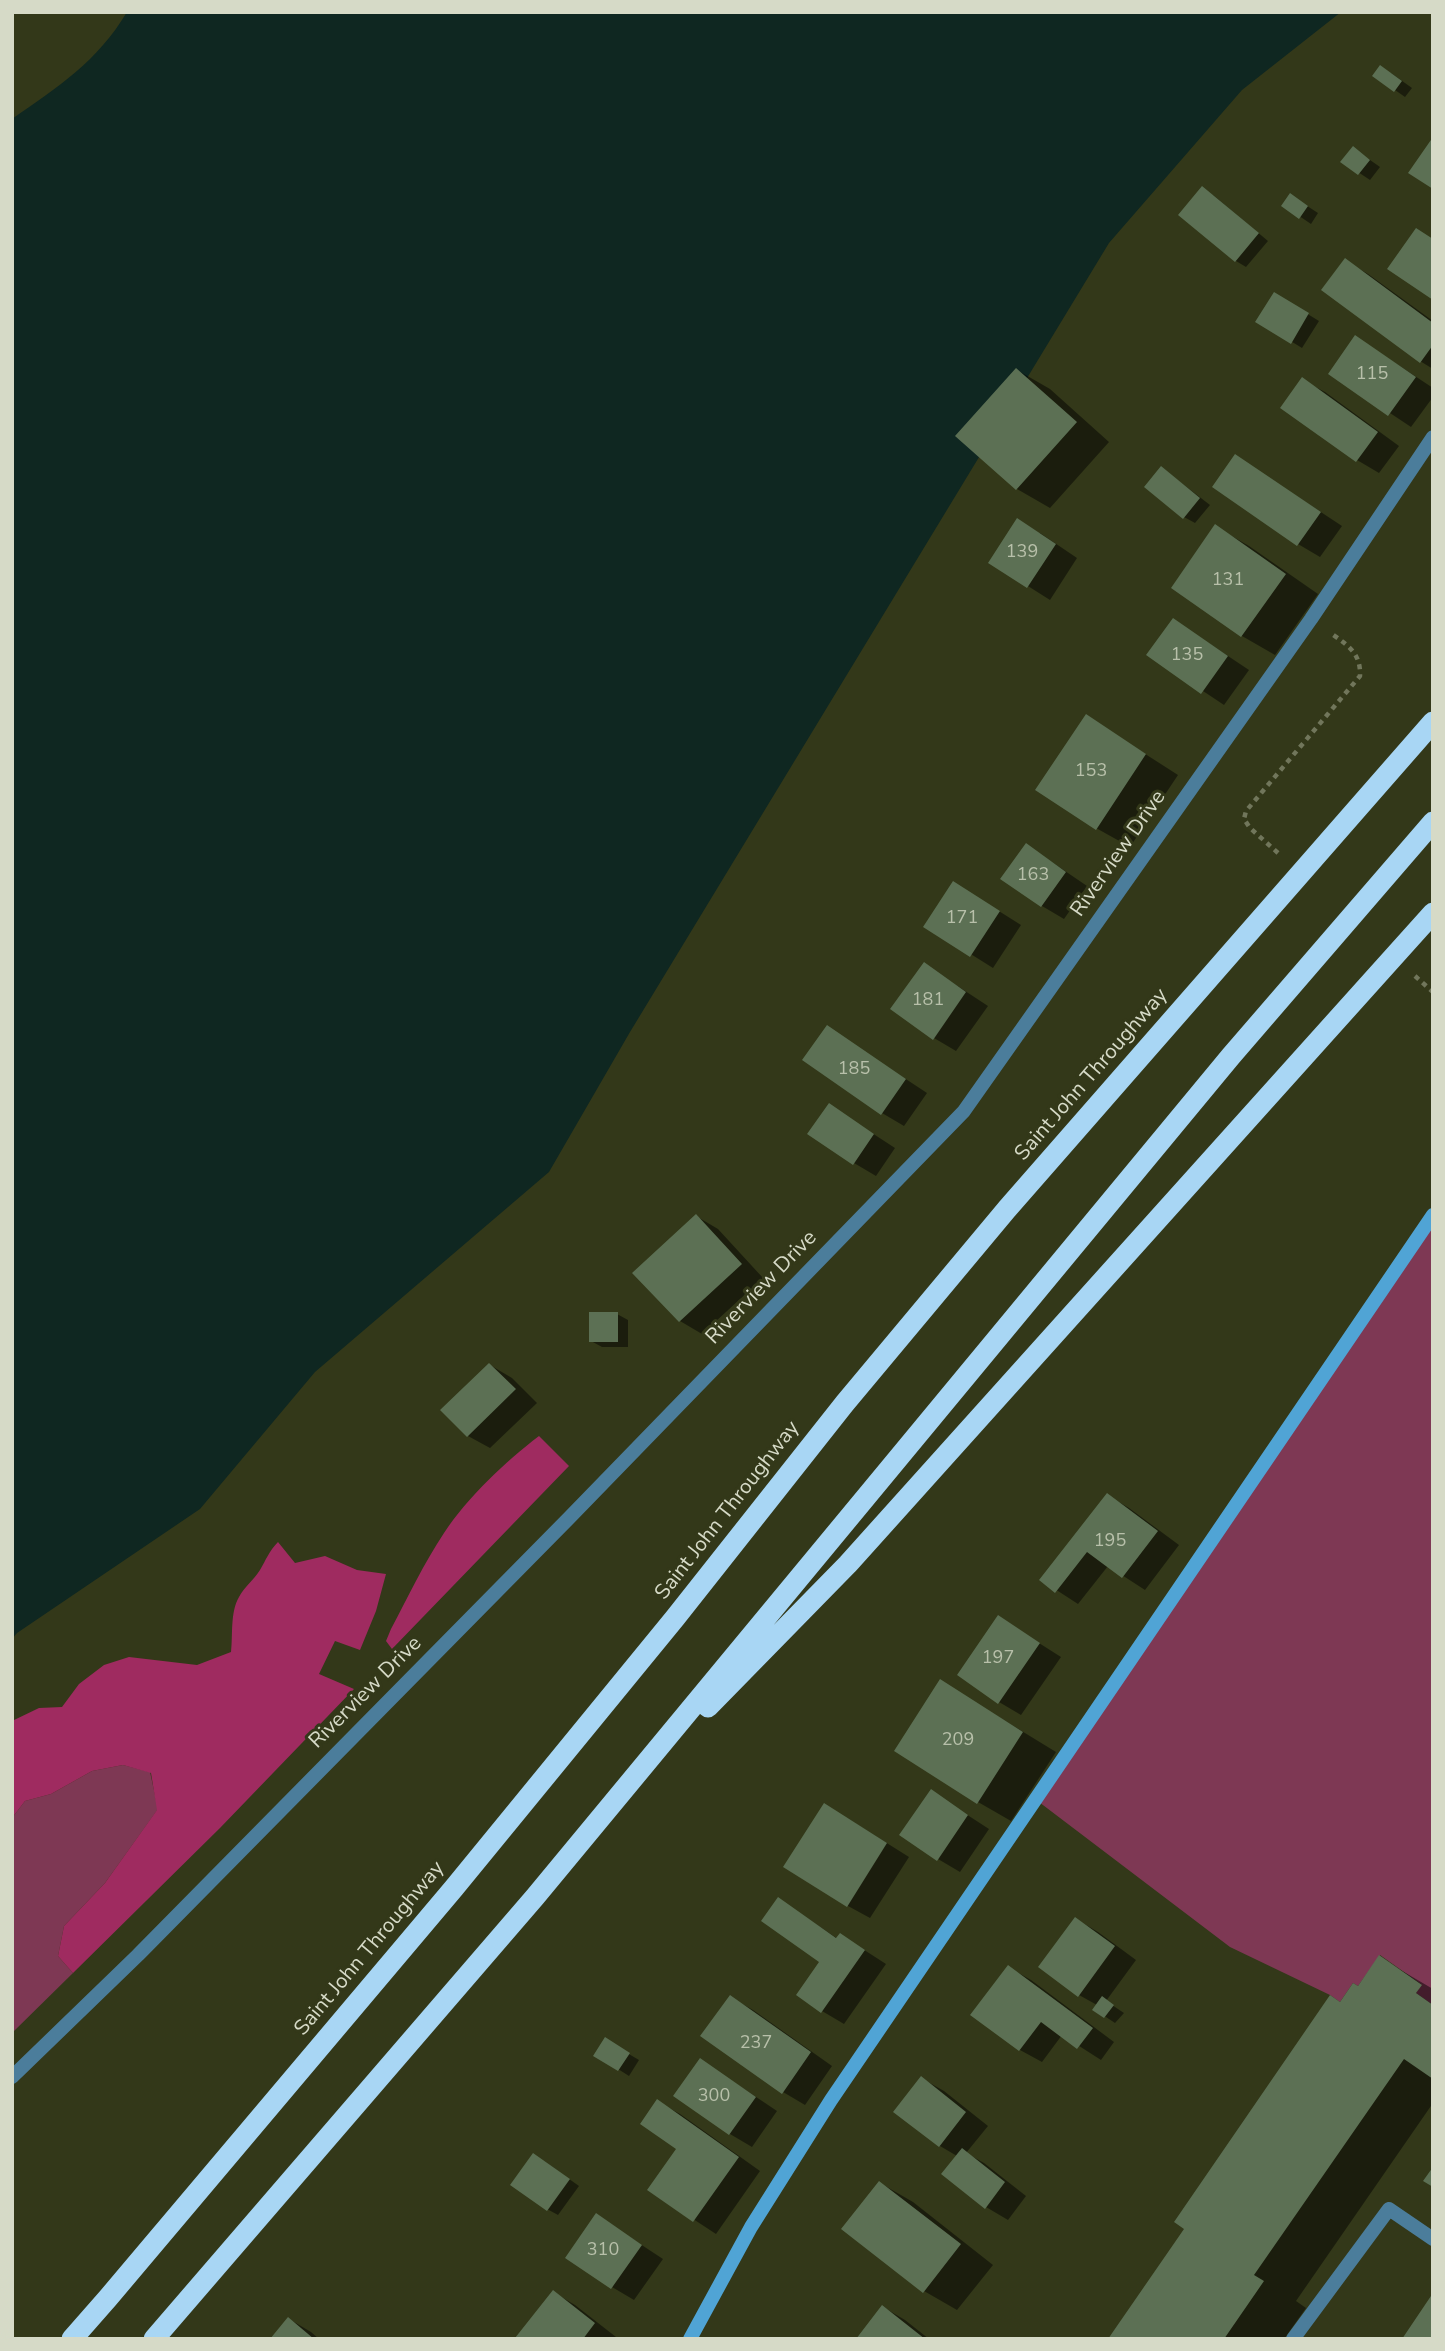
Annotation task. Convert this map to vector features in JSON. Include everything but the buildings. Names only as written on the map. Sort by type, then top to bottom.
[{"type":"highway","name":"Saint John Throughway","points":[[72,2339],[445,1898],[675,1619],[845,1403],[1007,1209],[1433,722]]},
{"type":"highway","points":[[154,2339],[535,1897],[1222,1066],[1433,822]]},
{"type":"highway","points":[[601,1816],[848,1564],[1433,913]]},
{"type":"street","name":"Riverview Drive","points":[[12,2077],[138,1955],[561,1527],[964,1111],[1311,619],[1433,437]]},
{"type":"street","points":[[690,2339],[751,2228],[831,2100],[1433,1215]]},
{"type":"street","points":[[1293,2339],[1390,2209],[1433,2239]]},
{"type":"shaded area","points":[[1433,1215],[1433,2005],[1416,1993],[1421,1984],[1380,1955],[1358,1986],[1353,1983],[1340,2002],[1230,1947],[1035,1799]]},
{"type":"shaded area","points":[[539,1436],[569,1466],[392,1649],[386,1641],[391,1629],[444,1533],[488,1481]]},
{"type":"shaded area","points":[[278,1542],[295,1563],[325,1556],[357,1570],[386,1574],[376,1611],[360,1650],[335,1641],[319,1674],[354,1689],[220,1828],[73,1973],[58,1956],[64,1926],[105,1883],[157,1810],[151,1773],[123,1765],[92,1771],[51,1794],[25,1801],[12,1818],[12,1721],[39,1708],[62,1707],[79,1684],[104,1665],[129,1657],[197,1665],[231,1652],[236,1603]]},
{"type":"shaded area","points":[[123,1765],[150,1772],[158,1809],[105,1883],[64,1926],[58,1956],[73,1973],[12,2033],[12,1818],[25,1801],[51,1794],[92,1771]]},
{"type":"water","points":[[127,12],[1341,12],[1242,90],[1109,243],[630,1032],[549,1172],[315,1372],[200,1509],[12,1639],[12,119],[61,84],[90,59]]}]
